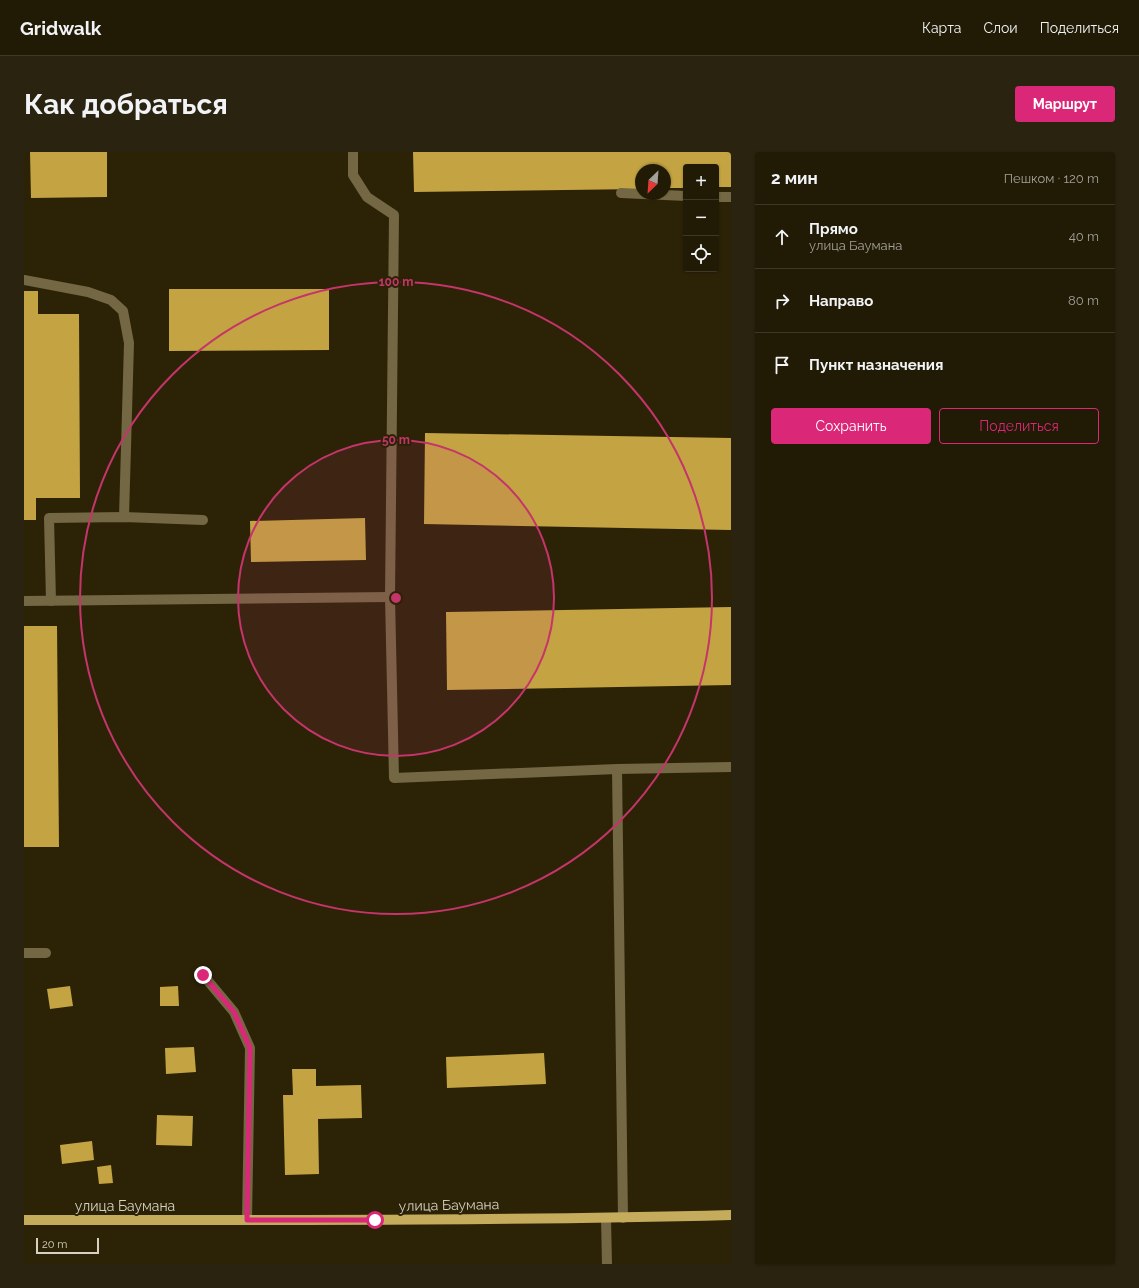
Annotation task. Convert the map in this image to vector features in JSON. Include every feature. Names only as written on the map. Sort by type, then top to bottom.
[{"type":"main road","name":"улица Баумана","points":[[24,1220],[375,1220],[622,1218],[731,1215]]},
{"type":"street","points":[[353,152],[353,175],[367,197],[394,215],[390,597],[394,778],[616,769],[731,767]]},
{"type":"street","points":[[621,193],[683,196]]},
{"type":"street","points":[[719,197],[731,198]]},
{"type":"street","points":[[24,280],[88,292],[111,300],[123,311],[129,344],[124,517]]},
{"type":"street","points":[[51,600],[49,518],[124,517],[203,520]]},
{"type":"street","points":[[24,601],[390,597]]},
{"type":"street","points":[[616,769],[622,1218]]},
{"type":"street","points":[[24,953],[46,954]]},
{"type":"street","points":[[203,975],[234,1012],[250,1048],[247,1220]]},
{"type":"street","points":[[606,1218],[607,1264]]},
{"type":"building","points":[[30,152],[107,152],[107,197],[31,198]]},
{"type":"building","points":[[413,152],[731,152],[731,187],[719,187],[719,164],[683,164],[683,188],[671,188],[671,164],[635,164],[635,189],[414,192]]},
{"type":"building","points":[[169,289],[329,289],[329,350],[169,351]]},
{"type":"building","points":[[24,291],[38,291],[38,314],[79,314],[80,498],[36,498],[36,520],[24,520]]},
{"type":"building","points":[[425,433],[731,438],[731,530],[424,524]]},
{"type":"building","points":[[365,518],[366,560],[251,562],[250,521]]},
{"type":"building","points":[[731,607],[731,685],[447,690],[446,612]]},
{"type":"building","points":[[24,626],[57,626],[59,847],[24,847]]},
{"type":"building","points":[[70,986],[73,1006],[50,1009],[47,989]]},
{"type":"building","points":[[178,986],[179,1006],[160,1006],[160,987]]},
{"type":"building","points":[[194,1047],[196,1072],[166,1074],[165,1048]]},
{"type":"building","points":[[544,1053],[546,1084],[447,1088],[446,1057]]},
{"type":"building","points":[[292,1069],[316,1069],[316,1086],[361,1085],[362,1118],[318,1119],[319,1174],[285,1175],[283,1095],[293,1095]]},
{"type":"building","points":[[157,1115],[193,1116],[192,1146],[156,1145]]},
{"type":"building","points":[[92,1141],[94,1160],[62,1164],[60,1145]]},
{"type":"building","points":[[111,1165],[113,1183],[99,1184],[97,1167]]},
{"type":"route","points":[[203,975],[234,1012],[250,1048],[247,1220],[375,1220]]}]
